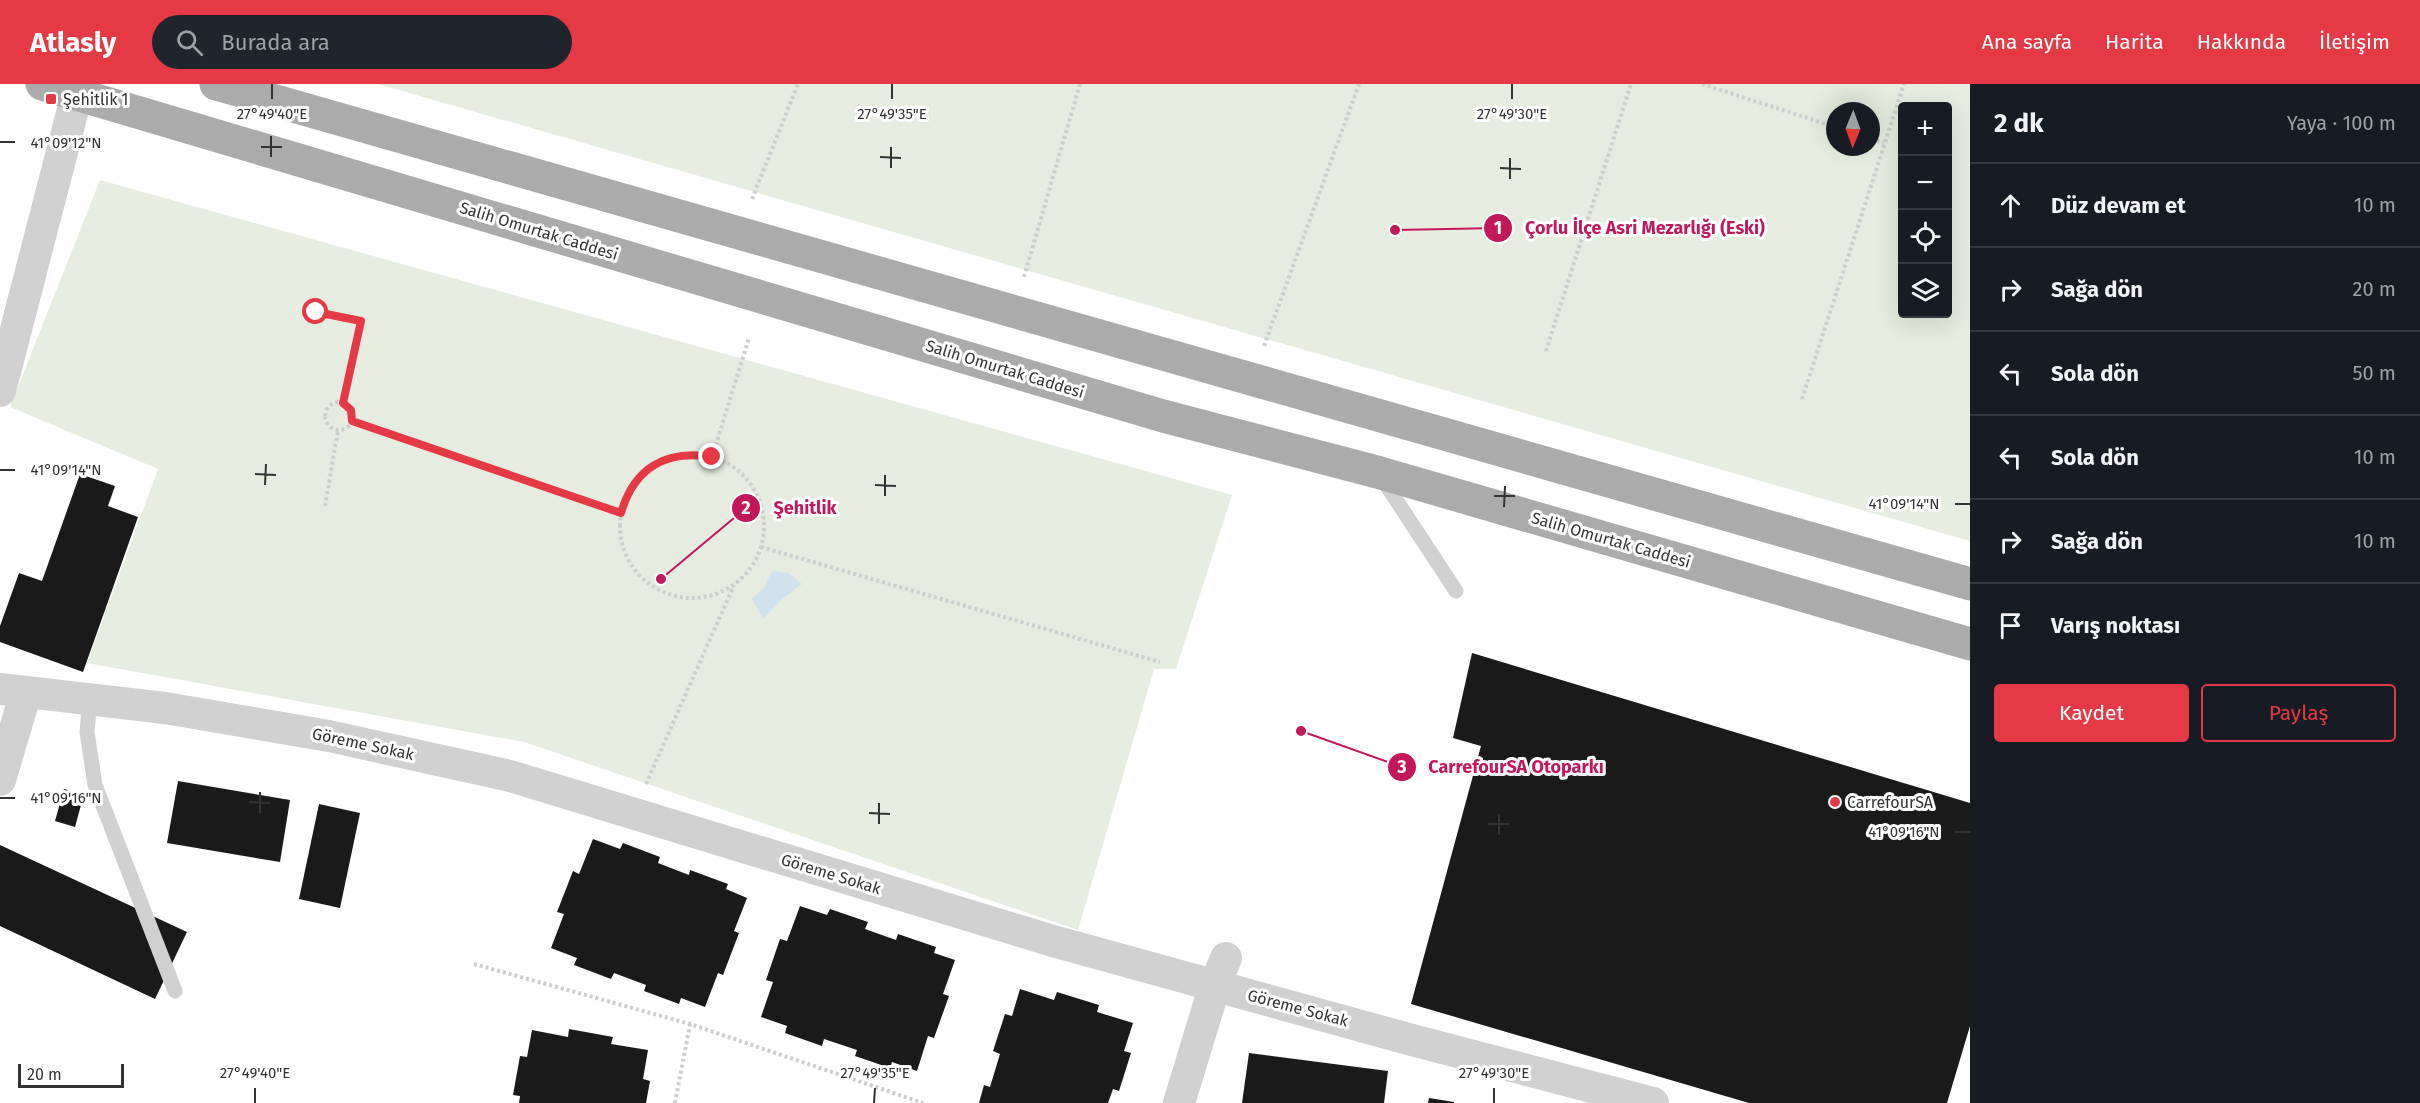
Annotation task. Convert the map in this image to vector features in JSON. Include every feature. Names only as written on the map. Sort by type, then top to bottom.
[{"type":"main road","name":"Salih Omurtak Caddesi","points":[[42,84],[1152,413],[1377,472],[1970,644]]},
{"type":"main road","points":[[216,84],[1970,584]]},
{"type":"street","points":[[0,391],[77,94]]},
{"type":"street","points":[[0,780],[13,691]]},
{"type":"street","name":"Göreme Sokak","points":[[13,691],[165,708],[329,736],[510,776],[1042,937],[1220,972],[1653,1103]]},
{"type":"street","points":[[1179,1103],[1220,972]]},
{"type":"lane","points":[[1377,472],[1456,591]]},
{"type":"lane","points":[[90,699],[87,732],[95,785],[175,992]]},
{"type":"path","points":[[752,199],[798,84]]},
{"type":"path","points":[[1024,277],[1080,84]]},
{"type":"path","points":[[1264,346],[1359,84]]},
{"type":"path","points":[[1546,351],[1631,84]]},
{"type":"path","points":[[1702,84],[1826,124]]},
{"type":"path","points":[[1802,399],[1904,84]]},
{"type":"path","points":[[1880,142],[1884,143]]},
{"type":"path","points":[[316,312],[361,321],[343,403]]},
{"type":"path","points":[[712,457],[749,339]]},
{"type":"path","points":[[343,403],[351,410],[352,421],[345,429],[338,430],[326,423],[325,412],[332,404],[343,403]]},
{"type":"path","points":[[352,421],[621,513]]},
{"type":"path","points":[[325,506],[338,430]]},
{"type":"path","points":[[682,455],[712,457],[734,468],[752,486],[763,516],[761,547],[751,568],[735,584],[721,592],[690,598],[675,596],[647,583],[627,558],[622,544],[621,513],[632,485],[654,465],[682,455]]},
{"type":"path","points":[[761,547],[1160,662]]},
{"type":"path","points":[[645,787],[735,584]]},
{"type":"path","points":[[474,964],[690,1024],[923,1103]]},
{"type":"path","points":[[675,1103],[690,1024]]},
{"type":"shaded area","points":[[378,84],[1970,84],[1970,541]]},
{"type":"shaded area","points":[[100,180],[1232,495],[1176,669],[1154,669],[1078,930],[524,742],[87,663],[158,469],[10,407]]},
{"type":"water","points":[[772,571],[788,573],[802,584],[783,598],[763,619],[752,599],[764,588]]},
{"type":"building","points":[[80,474],[115,486],[108,506],[138,517],[83,672],[0,642],[0,626],[19,573],[42,581]]},
{"type":"building","points":[[1472,653],[1970,803],[1970,1026],[1947,1103],[1749,1103],[1411,1004],[1481,746],[1453,738]]},
{"type":"building","points":[[178,781],[290,800],[280,862],[167,843]]},
{"type":"building","points":[[64,789],[84,794],[75,827],[55,821]]},
{"type":"building","points":[[319,804],[360,813],[340,908],[299,899]]},
{"type":"building","points":[[593,839],[620,849],[623,843],[660,857],[658,863],[689,875],[690,870],[728,884],[726,889],[747,898],[734,931],[739,933],[723,975],[718,973],[705,1007],[681,998],[679,1004],[644,991],[646,985],[614,973],[611,979],[574,965],[577,958],[551,948],[564,914],[557,912],[573,871],[579,874]]},
{"type":"building","points":[[0,845],[187,932],[155,999],[0,926]]},
{"type":"building","points":[[800,906],[827,915],[830,909],[868,922],[865,929],[896,940],[898,934],[936,947],[934,953],[955,960],[943,994],[949,996],[934,1038],[928,1036],[917,1071],[892,1062],[890,1068],[855,1056],[857,1050],[824,1039],[822,1046],[785,1033],[787,1026],[761,1017],[773,982],[766,980],[780,939],[787,941]]},
{"type":"building","points":[[1020,989],[1054,1000],[1057,992],[1099,1005],[1097,1012],[1133,1023],[1124,1051],[1131,1053],[1119,1091],[1113,1089],[1108,1103],[979,1103],[984,1085],[990,1087],[1000,1054],[993,1051],[1005,1014],[1012,1016]]},
{"type":"building","points":[[569,1029],[613,1037],[611,1044],[648,1050],[643,1079],[650,1081],[646,1103],[519,1103],[520,1096],[513,1095],[520,1056],[527,1057],[532,1030],[568,1037]]},
{"type":"building","points":[[1249,1053],[1388,1071],[1384,1103],[1242,1103]]},
{"type":"building","points":[[1429,1098],[1454,1102],[1454,1103],[1428,1103]]},
{"type":"place","name":"Şehitlik 1","points":[[51,99]]},
{"type":"place","name":"Çorlu İlçe Asri Mezarlığı (Eski)","points":[[1395,230]]},
{"type":"place","name":"Şehitlik","points":[[661,579]]},
{"type":"place","name":"CarrefourSA Otoparkı","points":[[1301,731]]},
{"type":"place","name":"CarrefourSA","points":[[1835,802]]},
{"type":"route","points":[[316,312],[361,321],[343,403],[351,410],[352,421],[621,513],[632,485],[654,465],[682,455],[697,454],[712,457]]}]
